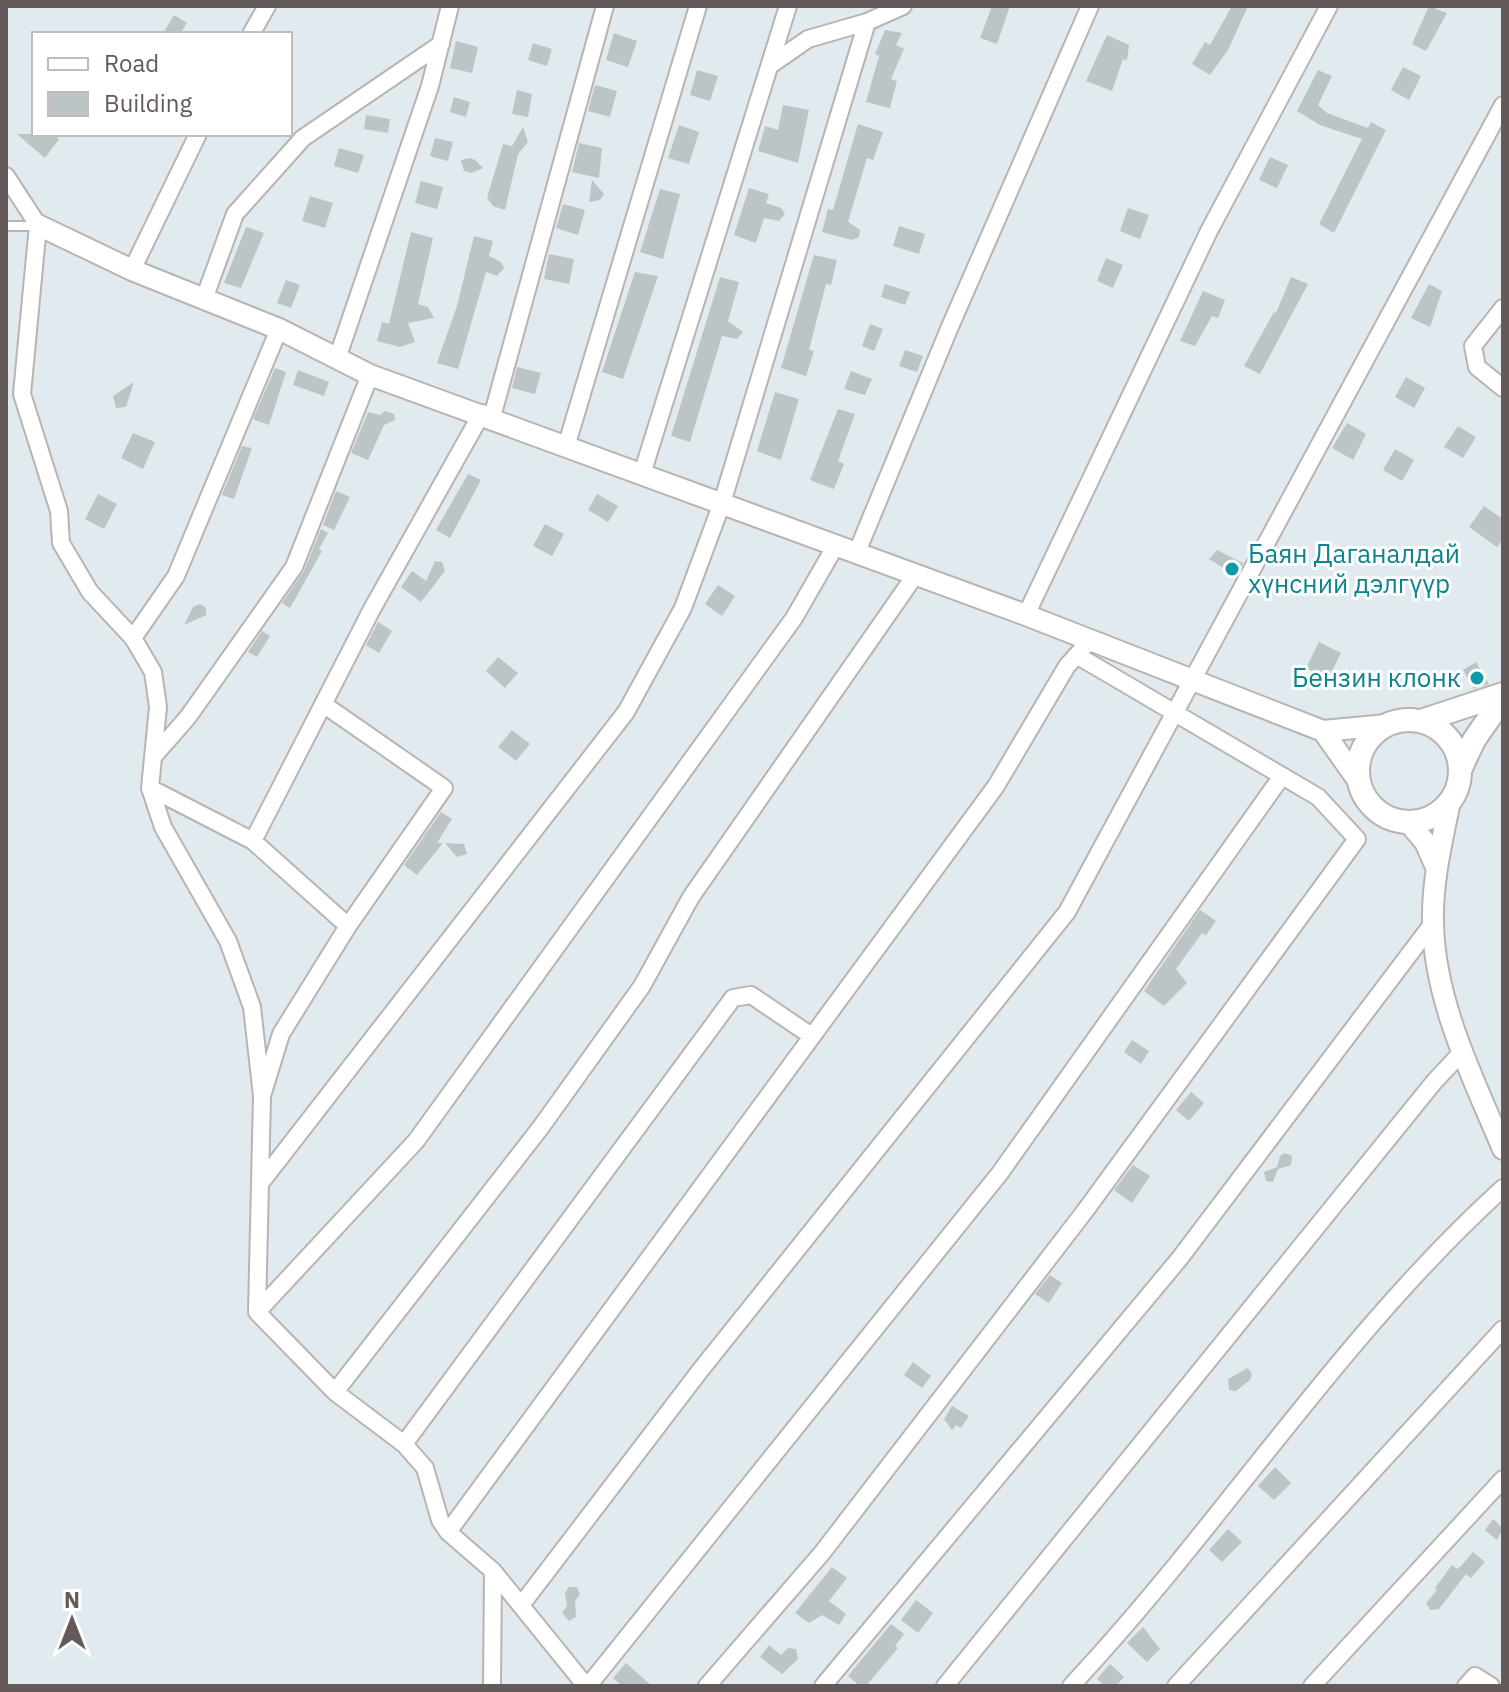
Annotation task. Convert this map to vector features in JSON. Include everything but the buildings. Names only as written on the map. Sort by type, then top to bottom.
[{"type":"main road","points":[[1421,721],[1503,696]]},
{"type":"main road","points":[[1460,770],[1450,740],[1437,728],[1421,721],[1404,720],[1387,725],[1362,749],[1358,766],[1359,782],[1365,798],[1376,811],[1408,822],[1424,820],[1450,801],[1474,740],[1503,696]]},
{"type":"street","points":[[252,32],[267,6]]},
{"type":"street","points":[[337,359],[430,86],[450,6]]},
{"type":"street","points":[[253,841],[323,704],[487,415],[605,6]]},
{"type":"street","points":[[566,447],[698,6]]},
{"type":"street","points":[[642,474],[788,6]]},
{"type":"street","points":[[772,64],[808,39],[867,22],[903,6]]},
{"type":"street","points":[[857,552],[949,329],[1090,6]]},
{"type":"street","points":[[1026,615],[1209,231],[1329,6]]},
{"type":"street","points":[[262,1181],[626,712],[683,608],[722,503],[867,22]]},
{"type":"street","points":[[204,299],[235,214],[303,138],[441,44]]},
{"type":"street","points":[[522,1604],[699,1372],[1067,912],[1503,105]]},
{"type":"street","points":[[132,270],[197,136]]},
{"type":"street","points":[[6,176],[38,225],[132,270],[279,329],[370,375],[487,415],[566,447],[1026,615],[1083,648],[1175,715],[1318,797],[1357,839],[1085,1211],[832,1541],[707,1686]]},
{"type":"street","points":[[38,225],[22,394],[59,511],[61,543],[90,592],[133,638],[153,672],[158,707],[150,788],[163,827],[202,891],[233,954],[252,1007],[262,1096],[257,1312],[335,1392],[404,1444],[425,1468],[440,1520],[448,1532],[493,1571],[587,1686],[1000,1173],[1282,776]]},
{"type":"street","points":[[1503,308],[1473,346],[1477,367],[1503,388]]},
{"type":"street","points":[[133,638],[176,576],[279,329]]},
{"type":"street","points":[[153,757],[188,717],[294,567],[370,375]]},
{"type":"street","points":[[257,1312],[416,1141],[794,618],[836,545]]},
{"type":"street","points":[[335,1392],[541,1127],[642,986],[691,897],[916,574]]},
{"type":"street","points":[[1083,648],[1191,682],[1323,731],[1387,725]]},
{"type":"street","points":[[448,1532],[810,1035],[996,786],[1067,666],[1083,648]]},
{"type":"street","points":[[262,1096],[281,1034],[348,926],[444,788],[323,704]]},
{"type":"street","points":[[1323,731],[1359,782]]},
{"type":"street","points":[[150,788],[253,841],[348,926]]},
{"type":"street","points":[[1450,801],[1436,867],[1433,923],[1444,992],[1462,1052],[1503,1149]]},
{"type":"street","points":[[1408,822],[1425,842],[1436,867]]},
{"type":"street","points":[[823,1686],[1180,1258],[1433,923]]},
{"type":"street","points":[[404,1444],[733,998],[751,995],[810,1035]]},
{"type":"street","points":[[945,1686],[1434,1082],[1462,1052]]},
{"type":"street","points":[[1071,1686],[1374,1324],[1469,1219],[1503,1188]]},
{"type":"street","points":[[1176,1686],[1503,1329]]},
{"type":"street","points":[[1312,1686],[1503,1479]]},
{"type":"street","points":[[492,1686],[493,1571]]},
{"type":"street","points":[[1466,1686],[1475,1676],[1491,1686]]},
{"type":"lane","points":[[6,226],[38,225]]},
{"type":"place","name":"Баян Даганалдай хүнсний дэлгүүр","points":[[1232,569]]},
{"type":"place","name":"Бензин клонк","points":[[1477,678]]}]
